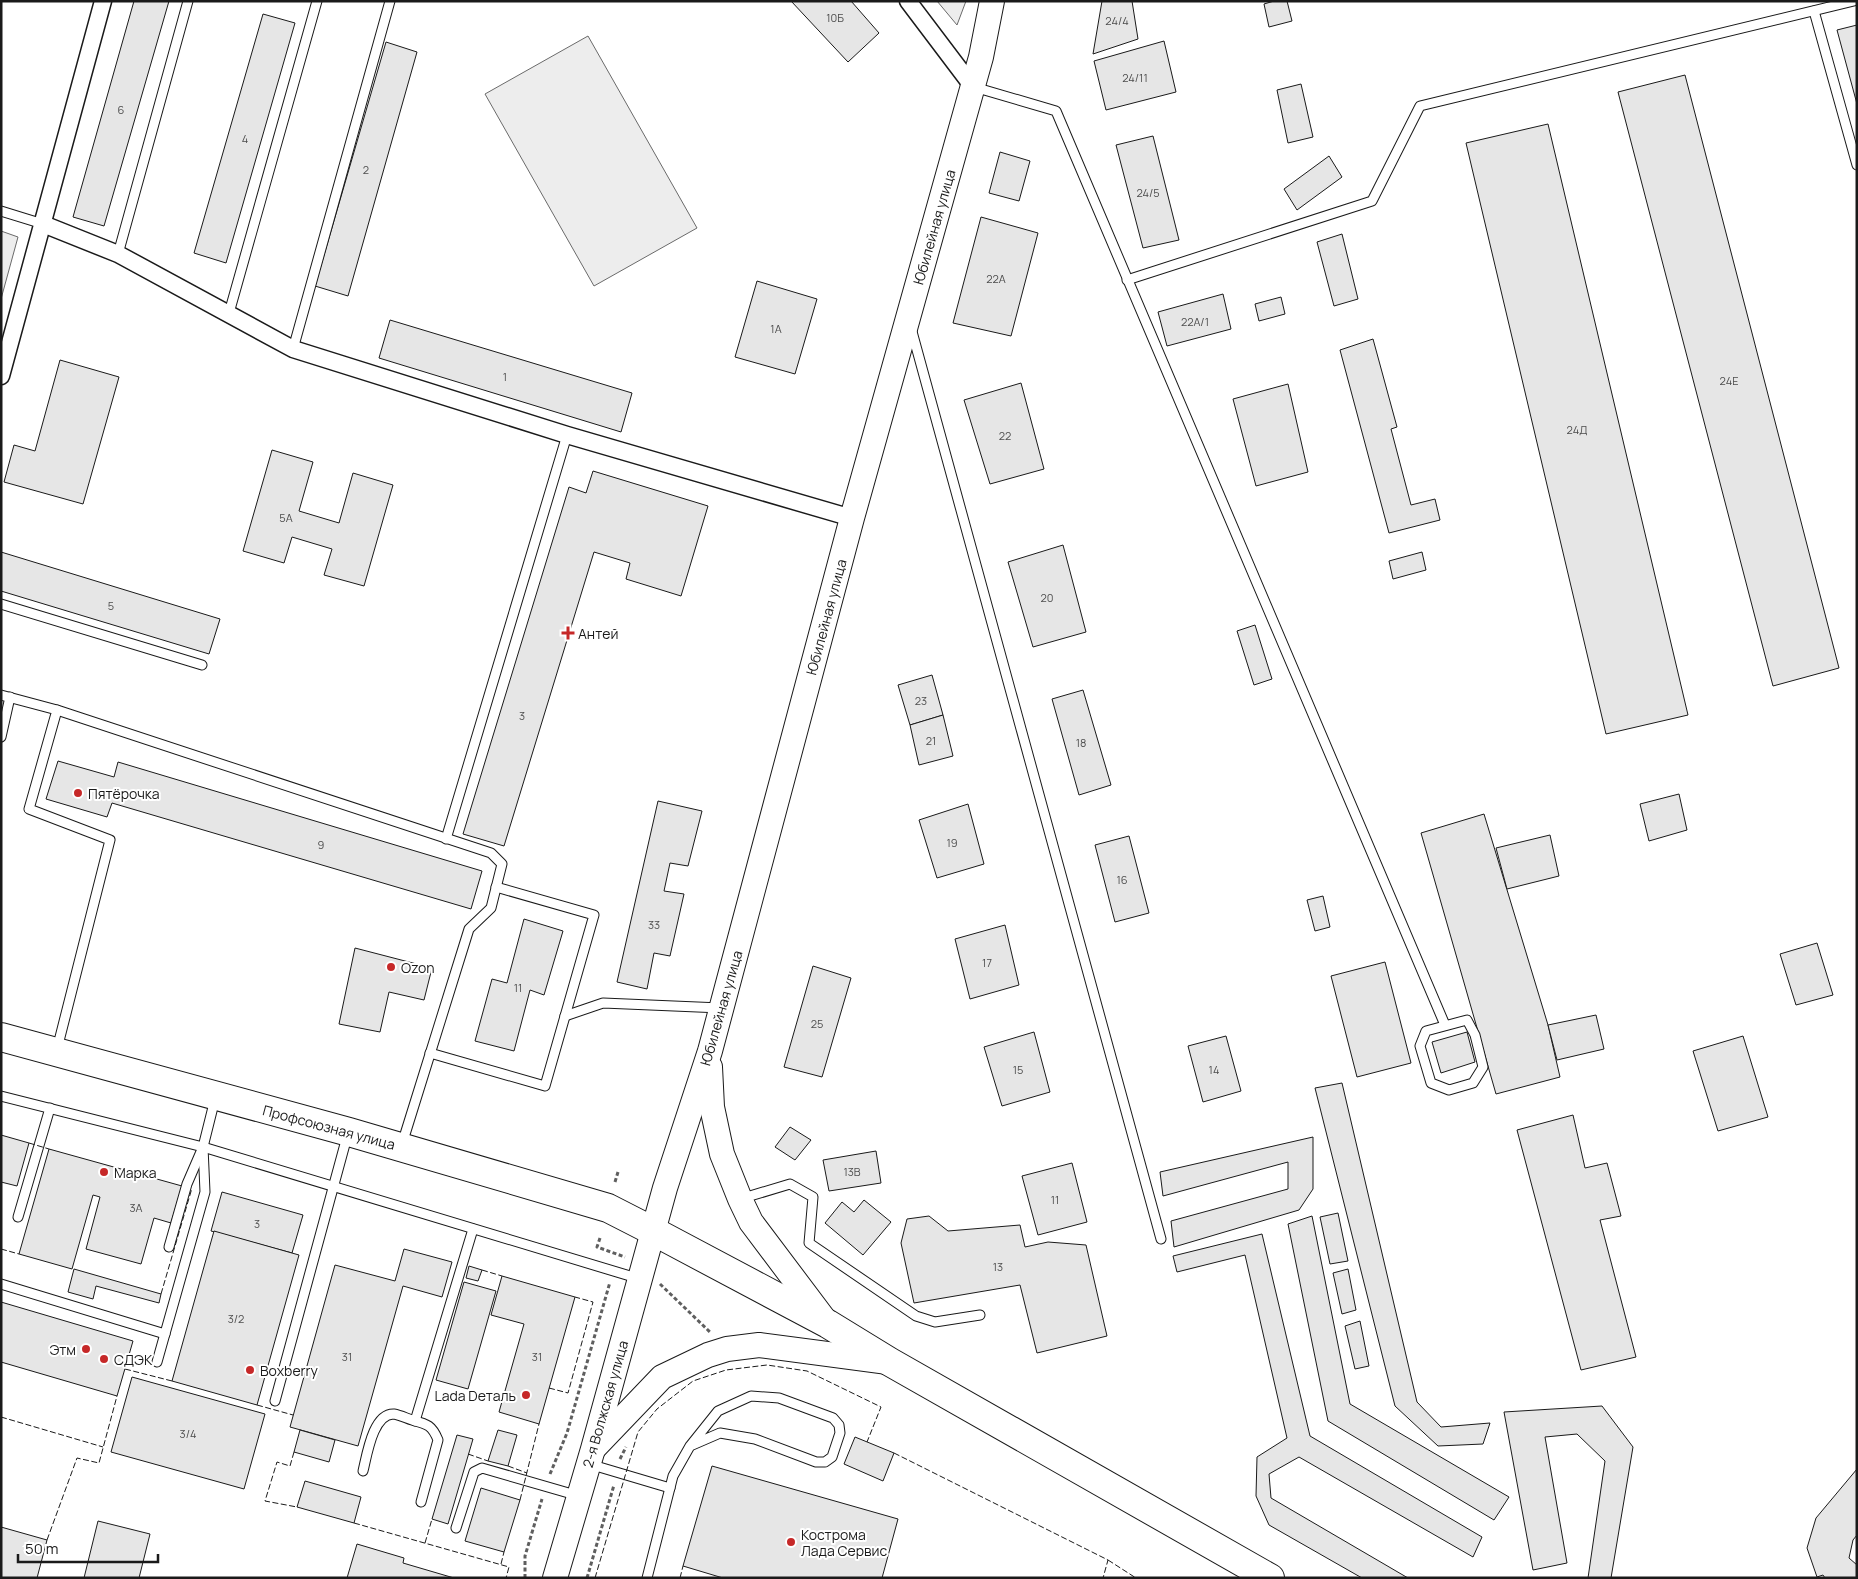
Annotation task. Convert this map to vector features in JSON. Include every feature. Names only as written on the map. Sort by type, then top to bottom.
[{"type":"highway","name":"Профсоюзная улица","points":[[1,1037],[349,1132],[608,1208],[828,1324],[890,1362],[1270,1578]]},
{"type":"street","points":[[1,376],[5,352],[43,224],[104,1]]},
{"type":"street","points":[[908,1],[973,87]]},
{"type":"street","name":"Юбилейная улица","points":[[653,1231],[710,1051],[852,518],[982,57],[992,1]]},
{"type":"street","points":[[43,224],[118,254],[293,349],[567,435],[852,518]]},
{"type":"street","points":[[710,1051],[712,1107],[722,1154],[740,1199],[751,1222],[828,1324]]},
{"type":"street","name":"2-я Волжская улица","points":[[555,1578],[591,1456],[648,1280],[653,1231]]},
{"type":"street","points":[[591,1456],[662,1378],[708,1355],[727,1349],[759,1345],[890,1362]]},
{"type":"lane","points":[[118,254],[188,1]]},
{"type":"lane","points":[[229,313],[317,1]]},
{"type":"lane","points":[[293,349],[390,1]]},
{"type":"lane","points":[[1127,280],[1372,201],[1420,106],[1854,1]]},
{"type":"lane","points":[[1814,11],[1857,165]]},
{"type":"lane","points":[[973,87],[1056,111],[1445,1025]]},
{"type":"lane","points":[[1,211],[43,224]]},
{"type":"lane","points":[[908,318],[1160,1239]]},
{"type":"lane","points":[[446,838],[567,435]]},
{"type":"lane","points":[[1,604],[202,665]]},
{"type":"lane","points":[[1,737],[6,696],[57,710],[446,838],[491,854],[502,864],[491,908],[469,929],[401,1147]]},
{"type":"lane","points":[[57,710],[29,809],[110,840],[57,1052]]},
{"type":"lane","points":[[430,1052],[545,1086],[594,915],[496,887]]},
{"type":"lane","points":[[565,1016],[603,1003],[721,1008]]},
{"type":"lane","points":[[1467,1020],[1475,1034],[1483,1067],[1473,1083],[1449,1090],[1430,1084],[1420,1046],[1426,1032],[1445,1025],[1467,1020]]},
{"type":"lane","points":[[1,1096],[203,1147],[648,1280]]},
{"type":"lane","points":[[168,1247],[187,1184],[203,1147],[216,1097]]},
{"type":"lane","points":[[18,1217],[50,1108]]},
{"type":"lane","points":[[274,1401],[349,1132]]},
{"type":"lane","points":[[157,1362],[205,1192],[203,1147]]},
{"type":"lane","points":[[740,1199],[790,1184],[813,1197],[809,1243],[916,1316],[935,1322],[980,1314]]},
{"type":"lane","points":[[415,1420],[473,1229]]},
{"type":"lane","points":[[1,1284],[165,1334]]},
{"type":"lane","points":[[648,1578],[673,1476],[690,1446],[718,1411],[751,1396],[779,1398],[833,1418],[839,1425],[840,1433],[832,1457],[825,1462],[816,1462],[755,1439],[720,1433],[690,1446]]},
{"type":"lane","points":[[362,1471],[376,1425],[381,1418],[392,1414],[426,1424],[434,1430],[438,1440],[421,1502]]},
{"type":"lane","points":[[591,1456],[616,1472],[670,1488]]},
{"type":"lane","points":[[456,1528],[474,1472],[482,1468],[579,1496]]},
{"type":"path","points":[[615,1182],[618,1172]]},
{"type":"path","points":[[600,1238],[597,1247],[628,1258]]},
{"type":"path","points":[[525,1578],[525,1556],[546,1486],[566,1433],[618,1255]]},
{"type":"path","points":[[648,1280],[715,1338]]},
{"type":"path","points":[[587,1578],[616,1472],[629,1438]]},
{"type":"shaded area","points":[[937,1],[966,1],[957,25]]},
{"type":"shaded area","points":[[588,36],[697,228],[594,286],[485,94]]},
{"type":"shaded area","points":[[1,231],[18,237],[1,299]]},
{"type":"building","points":[[134,1],[169,1],[104,226],[73,217]]},
{"type":"building","points":[[791,1],[851,1],[879,33],[848,62]]},
{"type":"building","points":[[1102,1],[1132,1],[1138,39],[1093,54]]},
{"type":"building","points":[[1274,1],[1287,1],[1292,21],[1269,27],[1264,4]]},
{"type":"building","points":[[263,14],[295,23],[226,263],[194,253]]},
{"type":"building","points":[[1857,25],[1857,104],[1837,30]]},
{"type":"building","points":[[1164,41],[1176,92],[1106,110],[1094,61]]},
{"type":"building","points":[[386,42],[417,52],[348,296],[315,286]]},
{"type":"building","points":[[1685,75],[1839,668],[1773,686],[1618,92]]},
{"type":"building","points":[[1301,84],[1313,137],[1288,143],[1277,90]]},
{"type":"building","points":[[1548,124],[1688,715],[1606,734],[1466,143]]},
{"type":"building","points":[[1153,136],[1179,240],[1143,248],[1116,145]]},
{"type":"building","points":[[1000,152],[1030,161],[1019,201],[989,193]]},
{"type":"building","points":[[1329,156],[1342,177],[1297,210],[1284,189]]},
{"type":"building","points":[[981,217],[1038,233],[1011,336],[953,323]]},
{"type":"building","points":[[1342,234],[1358,299],[1334,306],[1317,242]]},
{"type":"building","points":[[757,281],[817,299],[795,374],[735,357]]},
{"type":"building","points":[[1223,294],[1231,329],[1167,346],[1158,312]]},
{"type":"building","points":[[1281,297],[1285,314],[1259,321],[1255,304]]},
{"type":"building","points":[[390,320],[632,393],[621,432],[379,358]]},
{"type":"building","points":[[1373,339],[1397,427],[1391,429],[1411,505],[1435,499],[1440,520],[1389,533],[1340,350]]},
{"type":"building","points":[[60,360],[119,377],[83,504],[4,482],[14,445],[35,451]]},
{"type":"building","points":[[1021,383],[1044,469],[990,484],[964,400]]},
{"type":"building","points":[[1288,384],[1308,472],[1256,486],[1233,399]]},
{"type":"building","points":[[272,450],[313,462],[299,511],[339,523],[353,473],[393,485],[364,586],[324,575],[332,549],[292,537],[284,563],[243,551]]},
{"type":"building","points":[[593,471],[708,506],[681,596],[626,579],[630,563],[594,552],[504,846],[463,834],[569,487],[586,493]]},
{"type":"building","points":[[1063,545],[1086,632],[1033,647],[1008,562]]},
{"type":"building","points":[[1,552],[220,619],[209,654],[1,591]]},
{"type":"building","points":[[1422,552],[1426,570],[1393,579],[1389,561]]},
{"type":"building","points":[[1255,625],[1272,679],[1254,685],[1237,631]]},
{"type":"building","points":[[932,675],[943,715],[910,725],[898,685]]},
{"type":"building","points":[[1083,690],[1111,785],[1079,795],[1052,699]]},
{"type":"building","points":[[943,715],[953,756],[919,765],[910,725]]},
{"type":"building","points":[[58,761],[114,777],[118,762],[482,871],[471,909],[112,803],[107,817],[46,799]]},
{"type":"building","points":[[1679,794],[1687,830],[1649,841],[1640,804]]},
{"type":"building","points":[[658,801],[702,811],[688,866],[670,863],[664,891],[684,894],[670,956],[654,953],[647,989],[617,982]]},
{"type":"building","points":[[968,804],[984,864],[937,878],[919,820]]},
{"type":"building","points":[[1484,814],[1548,1025],[1560,1077],[1496,1094],[1421,833]]},
{"type":"building","points":[[1550,835],[1559,876],[1507,889],[1496,848]]},
{"type":"building","points":[[1129,836],[1149,913],[1115,922],[1095,845]]},
{"type":"building","points":[[1323,896],[1330,927],[1315,931],[1307,900]]},
{"type":"building","points":[[524,919],[563,931],[544,995],[530,990],[514,1051],[475,1041],[492,979],[507,983]]},
{"type":"building","points":[[1005,925],[1019,985],[970,999],[955,939]]},
{"type":"building","points":[[1817,943],[1833,995],[1796,1005],[1780,954]]},
{"type":"building","points":[[355,948],[432,968],[424,1000],[389,992],[380,1032],[339,1024]]},
{"type":"building","points":[[1385,962],[1411,1063],[1357,1077],[1331,976]]},
{"type":"building","points":[[813,966],[851,978],[822,1077],[784,1067]]},
{"type":"building","points":[[1596,1015],[1604,1049],[1557,1060],[1548,1025]]},
{"type":"building","points":[[1034,1032],[1050,1092],[1002,1106],[984,1047]]},
{"type":"building","points":[[1467,1032],[1475,1062],[1441,1073],[1432,1042]]},
{"type":"building","points":[[1226,1036],[1241,1091],[1203,1102],[1188,1046]]},
{"type":"building","points":[[1743,1036],[1768,1117],[1718,1131],[1693,1051]]},
{"type":"building","points":[[1342,1083],[1417,1402],[1441,1427],[1490,1423],[1483,1444],[1438,1446],[1395,1406],[1315,1088]]},
{"type":"building","points":[[1573,1115],[1585,1168],[1607,1163],[1621,1216],[1600,1220],[1636,1357],[1581,1370],[1517,1130]]},
{"type":"building","points":[[790,1127],[811,1140],[795,1160],[775,1147]]},
{"type":"building","points":[[1,1135],[29,1143],[17,1186],[1,1182]]},
{"type":"building","points":[[1313,1137],[1313,1189],[1299,1210],[1174,1247],[1171,1221],[1288,1189],[1288,1162],[1163,1196],[1160,1172]]},
{"type":"building","points":[[49,1149],[182,1186],[171,1223],[154,1218],[141,1264],[86,1249],[100,1197],[93,1195],[72,1269],[19,1254]]},
{"type":"building","points":[[876,1151],[881,1183],[829,1191],[823,1160]]},
{"type":"building","points":[[1072,1163],[1087,1222],[1038,1235],[1022,1176]]},
{"type":"building","points":[[222,1192],[303,1215],[292,1253],[211,1231]]},
{"type":"building","points":[[864,1200],[891,1222],[863,1255],[825,1223],[842,1202],[854,1212]]},
{"type":"building","points":[[1338,1213],[1348,1261],[1330,1264],[1320,1217]]},
{"type":"building","points":[[929,1216],[948,1231],[1020,1225],[1025,1247],[1048,1242],[1086,1245],[1107,1336],[1037,1353],[1020,1285],[914,1303],[901,1243],[907,1219]]},
{"type":"building","points":[[1312,1216],[1350,1404],[1509,1497],[1494,1520],[1328,1421],[1288,1224]]},
{"type":"building","points":[[214,1231],[299,1255],[257,1405],[172,1381]]},
{"type":"building","points":[[1262,1234],[1310,1436],[1482,1537],[1473,1557],[1299,1457],[1269,1474],[1271,1498],[1408,1578],[1362,1578],[1269,1525],[1256,1496],[1257,1457],[1287,1438],[1245,1255],[1177,1272],[1173,1256]]},
{"type":"building","points":[[404,1249],[452,1262],[442,1297],[403,1286],[358,1446],[290,1427],[335,1265],[395,1281]]},
{"type":"building","points":[[469,1266],[482,1270],[478,1281],[466,1278]]},
{"type":"building","points":[[74,1269],[161,1294],[159,1303],[96,1286],[93,1299],[68,1292]]},
{"type":"building","points":[[1348,1269],[1356,1310],[1342,1314],[1333,1273]]},
{"type":"building","points":[[502,1276],[575,1297],[539,1424],[499,1412],[524,1324],[491,1315]]},
{"type":"building","points":[[464,1282],[496,1291],[468,1389],[436,1380]]},
{"type":"building","points":[[1,1302],[133,1341],[117,1396],[1,1362]]},
{"type":"building","points":[[1360,1321],[1369,1366],[1355,1369],[1345,1326]]},
{"type":"building","points":[[132,1377],[265,1414],[244,1489],[111,1452]]},
{"type":"building","points":[[1602,1406],[1633,1447],[1611,1578],[1588,1578],[1605,1461],[1577,1434],[1545,1437],[1567,1563],[1533,1570],[1504,1412]]},
{"type":"building","points":[[300,1430],[335,1440],[329,1462],[294,1452]]},
{"type":"building","points":[[498,1430],[517,1435],[508,1466],[488,1461]]},
{"type":"building","points":[[457,1435],[473,1439],[448,1524],[432,1519]]},
{"type":"building","points":[[855,1437],[894,1453],[883,1481],[844,1464]]},
{"type":"building","name":"Кострома Лада Сервис","points":[[712,1466],[898,1519],[882,1578],[723,1578],[683,1566]]},
{"type":"building","points":[[1857,1469],[1857,1535],[1853,1540],[1849,1558],[1857,1565],[1857,1578],[1825,1578],[1823,1575],[1817,1577],[1807,1548],[1816,1518]]},
{"type":"building","points":[[305,1481],[361,1497],[354,1523],[297,1507]]},
{"type":"building","points":[[481,1488],[520,1500],[504,1552],[465,1541]]},
{"type":"building","points":[[98,1521],[150,1534],[139,1578],[84,1578]]},
{"type":"building","points":[[1,1527],[47,1540],[37,1578],[1,1578]]},
{"type":"building","points":[[357,1544],[404,1558],[403,1563],[454,1578],[347,1578]]},
{"type":"fence","points":[[29,1143],[49,1149]]},
{"type":"fence","points":[[161,1294],[192,1188]]},
{"type":"fence","points":[[1,1249],[19,1254]]},
{"type":"fence","points":[[482,1270],[502,1276]]},
{"type":"fence","points":[[549,1388],[568,1393],[593,1302],[575,1297]]},
{"type":"fence","points":[[595,1578],[638,1432],[657,1409],[693,1381],[726,1370],[767,1365],[807,1371],[881,1407],[867,1442]]},
{"type":"fence","points":[[125,1369],[172,1381]]},
{"type":"fence","points":[[47,1540],[77,1458],[99,1463],[117,1396]]},
{"type":"fence","points":[[257,1405],[293,1415]]},
{"type":"fence","points":[[1,1417],[103,1447]]},
{"type":"fence","points":[[520,1500],[539,1424]]},
{"type":"fence","points":[[294,1452],[290,1466],[277,1462],[265,1501],[297,1507]]},
{"type":"fence","points":[[894,1453],[1108,1560],[1103,1578]]},
{"type":"fence","points":[[468,1454],[488,1461]]},
{"type":"fence","points":[[508,1466],[527,1473]]},
{"type":"fence","points":[[425,1543],[432,1519]]},
{"type":"fence","points":[[354,1523],[509,1567],[506,1578]]},
{"type":"fence","points":[[501,1564],[504,1552]]},
{"type":"fence","points":[[1108,1560],[1136,1578]]},
{"type":"fence","points":[[680,1578],[683,1566]]},
{"type":"place","name":"Антей","points":[[568,633]]},
{"type":"place","name":"Пятёрочка","points":[[78,793]]},
{"type":"place","name":"Ozon","points":[[391,967]]},
{"type":"place","name":"Марка","points":[[104,1172]]},
{"type":"place","name":"Этм","points":[[86,1349]]},
{"type":"place","name":"СДЭК","points":[[104,1359]]},
{"type":"place","name":"Boxberry","points":[[250,1370]]},
{"type":"place","name":"Lada Dеталь","points":[[526,1395]]},
{"type":"place","name":"Кострома Лада Сервис","points":[[791,1542]]}]
